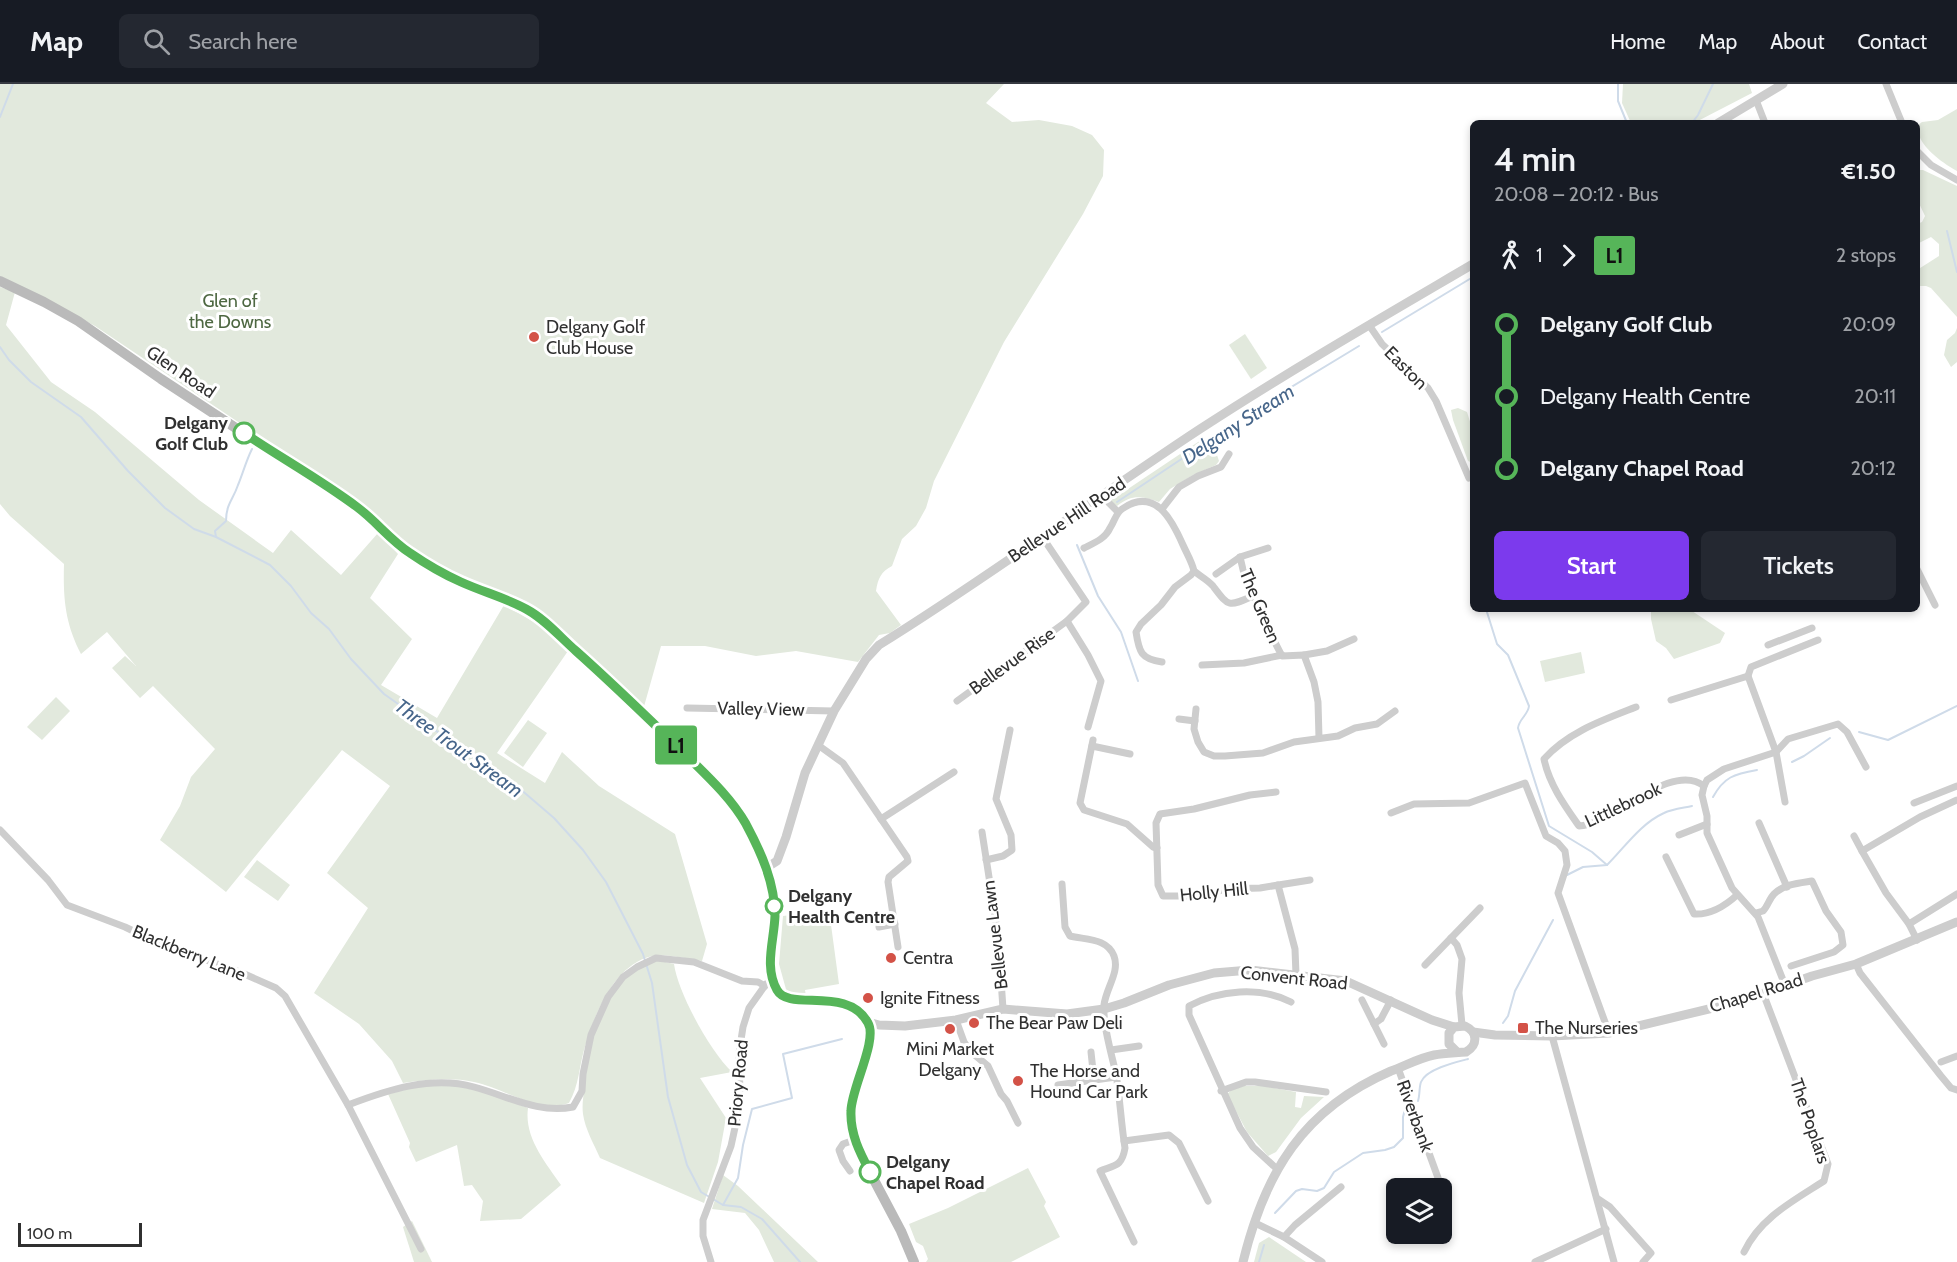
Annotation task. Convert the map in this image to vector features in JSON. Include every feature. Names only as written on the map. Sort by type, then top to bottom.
[{"type":"main road","name":"Glen Road","points":[[0,281],[78,321],[161,379],[355,506],[408,552],[460,582],[507,600],[536,616],[602,674],[722,792],[743,820],[770,879],[775,915],[768,981]]},
{"type":"main road","points":[[768,981],[786,998],[828,1000],[844,1004],[858,1012],[868,1022],[871,1031],[850,1110],[851,1128],[854,1140],[901,1231],[914,1262]]},
{"type":"street","points":[[1723,120],[1783,84]]},
{"type":"street","points":[[1886,84],[1901,120]]},
{"type":"street","points":[[1756,100],[1764,120]]},
{"type":"street","points":[[1920,154],[1931,165],[1957,180]]},
{"type":"street","name":"Bellevue Hill Road","points":[[766,868],[777,861],[805,773],[834,711],[866,660],[879,645],[1042,538],[1199,430],[1470,266]]},
{"type":"street","name":"Easton","points":[[1369,325],[1382,344],[1428,388],[1436,401],[1469,478]]},
{"type":"street","points":[[1162,509],[1179,487],[1221,467],[1229,454]]},
{"type":"street","points":[[1103,496],[1118,512]]},
{"type":"street","points":[[1084,548],[1102,539],[1118,512],[1140,501],[1150,502],[1162,509],[1177,530],[1194,571],[1211,584],[1222,600],[1232,604],[1253,596]]},
{"type":"street","name":"Bellevue Rise","points":[[957,701],[1067,621],[1086,602],[1042,538]]},
{"type":"street","name":"The Green","points":[[1216,574],[1240,556],[1268,548]]},
{"type":"street","name":"The Green","points":[[1240,556],[1245,578],[1261,607],[1266,625],[1282,655]]},
{"type":"street","points":[[1162,662],[1150,660],[1143,655],[1138,646],[1136,632],[1175,587],[1194,571]]},
{"type":"street","points":[[1920,575],[1935,605]]},
{"type":"street","name":"Bellevue Rise","points":[[1067,621],[1101,681],[1088,727]]},
{"type":"street","points":[[1768,645],[1812,628]]},
{"type":"street","points":[[1787,638],[1792,651]]},
{"type":"street","name":"The Green","points":[[1202,665],[1244,663],[1282,655],[1304,655],[1327,651],[1354,639]]},
{"type":"street","points":[[1785,802],[1776,752],[1748,676],[1751,667],[1818,640]]},
{"type":"street","name":"The Green","points":[[1304,655],[1314,682],[1318,702],[1319,738]]},
{"type":"street","points":[[1671,700],[1748,676]]},
{"type":"street","name":"Littlebrook","points":[[1636,707],[1601,720],[1568,738],[1544,759],[1546,770],[1554,786],[1579,826],[1587,826],[1660,787],[1682,780],[1697,781],[1704,786]]},
{"type":"street","name":"Valley View","points":[[687,708],[834,711]]},
{"type":"street","points":[[1196,709],[1194,729],[1198,742],[1204,752],[1214,756],[1263,753],[1294,742],[1338,736],[1354,728],[1377,724],[1395,711]]},
{"type":"street","points":[[1179,719],[1195,722]]},
{"type":"street","points":[[1785,985],[1770,942],[1756,913],[1732,888],[1707,834],[1702,795],[1704,786],[1707,780],[1724,769],[1776,752],[1788,739],[1838,724],[1847,732],[1866,767]]},
{"type":"street","name":"Bellevue Lawn","points":[[986,860],[1003,856],[1012,850],[1011,835],[996,799],[1010,730]]},
{"type":"street","points":[[1130,754],[1092,743],[1080,803],[1084,810],[1127,824],[1153,848],[1157,848]]},
{"type":"street","points":[[818,745],[843,763],[908,861],[889,877],[888,882],[898,947]]},
{"type":"street","points":[[881,819],[954,772]]},
{"type":"street","points":[[1391,813],[1414,804],[1469,803],[1526,783],[1546,836],[1558,843],[1565,851],[1567,865],[1557,893],[1609,1033]]},
{"type":"street","points":[[1914,803],[1956,786]]},
{"type":"street","name":"Holly Hill","points":[[1276,792],[1250,795],[1194,809],[1160,814],[1156,823],[1158,885],[1163,896],[1202,896],[1226,889],[1310,880]]},
{"type":"street","points":[[1926,798],[1931,812]]},
{"type":"street","points":[[1862,851],[1957,800]]},
{"type":"street","points":[[1760,823],[1787,886]]},
{"type":"street","points":[[1680,835],[1707,824]]},
{"type":"street","name":"Blackberry Lane","points":[[0,830],[48,880],[67,905],[125,927],[158,943],[240,972],[276,988],[285,996],[348,1106],[421,1249]]},
{"type":"street","name":"Bellevue Lawn","points":[[982,832],[998,935],[1003,1009]]},
{"type":"street","points":[[1854,836],[1886,893],[1909,924],[1917,940]]},
{"type":"street","points":[[1666,857],[1694,914],[1701,915],[1713,911],[1737,895]]},
{"type":"street","points":[[1756,913],[1763,911],[1775,893],[1787,886],[1812,881],[1844,941],[1843,945],[1834,952],[1791,966]]},
{"type":"street","points":[[1062,884],[1065,927],[1070,936],[1101,942],[1114,955],[1116,968],[1107,990],[1104,1008],[1116,1077],[1124,1158],[1117,1166],[1100,1172],[1134,1242]]},
{"type":"street","points":[[1278,885],[1295,949],[1296,975]]},
{"type":"street","points":[[1909,924],[1957,894]]},
{"type":"street","points":[[1425,964],[1480,908]]},
{"type":"street","name":"Chapel Road","points":[[1473,1032],[1495,1035],[1552,1036],[1609,1033],[1738,1002],[1856,964],[1957,922]]},
{"type":"street","points":[[879,927],[895,924]]},
{"type":"street","points":[[1432,1055],[1458,1026],[1462,959],[1457,945],[1450,938]]},
{"type":"street","points":[[348,1106],[409,1085],[440,1083],[472,1086],[533,1107],[557,1110],[573,1107],[582,1091],[582,1074],[591,1035],[608,997],[623,977],[637,967],[656,958],[704,964],[742,981],[768,981]]},
{"type":"street","points":[[1856,964],[1860,973],[1941,1076],[1951,1088],[1957,1090]]},
{"type":"street","name":"Convent Road","points":[[868,1022],[879,1025],[905,1026],[956,1020],[1003,1009],[1050,1014],[1104,1008],[1124,1003],[1169,985],[1214,974],[1250,970],[1346,981],[1432,1020],[1458,1026]]},
{"type":"street","name":"Priory Road","points":[[711,1262],[703,1236],[703,1220],[731,1146],[736,1123],[740,1096],[739,1053],[743,1028],[749,1008],[768,981]]},
{"type":"street","points":[[1277,1169],[1246,1138],[1221,1090],[1189,1015],[1189,1006],[1203,998],[1253,992],[1281,996],[1291,1002]]},
{"type":"street","name":"The Poplars","points":[[1744,1252],[1760,1227],[1779,1209],[1824,1181],[1828,1164],[1763,993]]},
{"type":"street","points":[[1362,1000],[1384,1044]]},
{"type":"street","points":[[1374,1024],[1381,1019],[1391,1000]]},
{"type":"street","points":[[956,1020],[964,1042],[970,1051],[988,1066],[1018,1123]]},
{"type":"street","name":"Convent Road","points":[[1432,1020],[1448,1039]]},
{"type":"street","points":[[1243,1262],[1255,1223],[1277,1169],[1288,1151],[1310,1125],[1331,1106],[1369,1081],[1432,1055],[1469,1050],[1474,1043],[1473,1032],[1468,1027],[1458,1026]]},
{"type":"street","name":"Chapel Road","points":[[1474,1043],[1495,1035]]},
{"type":"street","points":[[1552,1036],[1614,1262]]},
{"type":"street","points":[[1448,1039],[1451,1047],[1457,1052]]},
{"type":"street","points":[[1111,1050],[1139,1046]]},
{"type":"street","points":[[1091,1052],[1094,1080]]},
{"type":"street","points":[[1941,1062],[1957,1056]]},
{"type":"street","name":"Riverbank","points":[[1398,1068],[1438,1178]]},
{"type":"street","points":[[1059,1085],[1116,1077]]},
{"type":"street","points":[[1221,1090],[1246,1082],[1255,1082],[1326,1092]]},
{"type":"street","points":[[1124,1141],[1169,1135],[1179,1143],[1208,1201]]},
{"type":"street","points":[[850,1171],[839,1150],[843,1144],[854,1140]]},
{"type":"street","points":[[1284,1237],[1341,1187]]},
{"type":"street","points":[[1598,1199],[1610,1207],[1651,1253],[1643,1262]]},
{"type":"street","points":[[1255,1223],[1284,1237],[1322,1262]]},
{"type":"street","points":[[1535,1262],[1606,1229]]},
{"type":"green space","name":"Glen of the Downs","points":[[0,84],[1004,84],[986,103],[1012,122],[1039,120],[1072,126],[1092,135],[1104,150],[1103,176],[1083,214],[1004,342],[934,481],[926,508],[916,526],[902,539],[892,566],[879,579],[876,591],[901,625],[890,633],[879,635],[858,662],[796,651],[756,656],[705,646],[661,646],[643,710],[568,638],[521,601],[463,578],[410,547],[393,534],[371,511],[95,326],[0,276]]},
{"type":"green space","points":[[1623,84],[1749,84],[1752,93],[1700,120],[1630,120],[1622,103]]},
{"type":"green space","points":[[1957,109],[1957,171],[1937,158],[1920,138],[1920,124],[1938,120]]},
{"type":"green space","points":[[1920,170],[1957,186],[1957,317],[1931,288],[1920,286],[1920,268],[1939,256],[1939,244],[1931,237],[1920,242],[1920,223],[1925,216],[1920,205]]},
{"type":"green space","points":[[0,287],[15,292],[6,325],[51,382],[95,412],[199,500],[273,553],[291,530],[341,575],[378,533],[398,554],[370,598],[412,639],[381,685],[437,718],[504,605],[550,631],[568,651],[497,753],[545,783],[562,752],[599,786],[675,834],[707,944],[702,961],[652,956],[638,961],[616,981],[593,1022],[575,1090],[569,1103],[557,1106],[533,1103],[465,1080],[403,1083],[392,1061],[359,1024],[314,993],[368,908],[327,873],[390,786],[342,750],[226,892],[160,840],[180,806],[191,777],[215,749],[153,686],[140,698],[112,668],[125,656],[136,666],[107,632],[81,654],[71,632],[66,610],[64,564],[10,516],[0,504]]},
{"type":"green space","points":[[1957,328],[1957,362],[1951,367],[1944,355],[1947,340]]},
{"type":"green space","points":[[1245,334],[1267,368],[1251,379],[1229,345]]},
{"type":"green space","points":[[1458,408],[1467,412],[1470,422],[1470,462],[1468,461],[1451,410]]},
{"type":"green space","points":[[1204,438],[1217,455],[1219,461],[1216,465],[1170,489],[1159,502],[1137,497],[1128,499],[1117,506],[1110,501]]},
{"type":"green space","points":[[1651,612],[1694,612],[1725,633],[1720,643],[1674,659],[1666,648],[1656,641]]},
{"type":"green space","points":[[1581,652],[1585,673],[1545,682],[1540,661]]},
{"type":"green space","points":[[56,697],[70,711],[42,740],[27,727]]},
{"type":"green space","points":[[528,720],[547,733],[523,767],[504,753]]},
{"type":"green space","points":[[257,860],[290,885],[278,901],[244,877]]},
{"type":"green space","points":[[829,910],[839,984],[805,990],[806,996],[787,993],[779,964],[783,916]]},
{"type":"green space","points":[[657,960],[674,964],[682,990],[696,1021],[723,1063],[732,1072],[700,1078],[726,1118],[718,1162],[704,1203],[600,1158],[584,1120],[583,1102],[588,1061],[601,1017],[615,991],[625,979]]},
{"type":"green space","points":[[420,1086],[454,1086],[483,1091],[528,1108],[532,1139],[561,1185],[521,1219],[480,1221],[483,1201],[472,1185],[464,1186],[457,1145],[416,1162],[409,1147],[410,1143],[388,1094]]},
{"type":"green space","points":[[1240,1086],[1264,1086],[1296,1092],[1295,1107],[1301,1108],[1304,1096],[1324,1097],[1301,1118],[1276,1152],[1268,1156],[1247,1132],[1227,1094]]},
{"type":"green space","points":[[1028,1168],[1046,1202],[1044,1206],[1060,1237],[1011,1262],[926,1262],[928,1259],[923,1246],[916,1242],[909,1224],[948,1208]]},
{"type":"green space","points":[[723,1175],[738,1186],[818,1262],[774,1262],[759,1230],[745,1213],[712,1209]]},
{"type":"green space","points":[[412,1221],[432,1262],[414,1262],[403,1227]]},
{"type":"green space","points":[[1269,1237],[1306,1262],[1254,1262],[1259,1243]]},
{"type":"waterway","name":"Three Trout Stream","points":[[0,117],[13,84]]},
{"type":"waterway","points":[[1618,84],[1618,101],[1626,120]]},
{"type":"waterway","points":[[1694,120],[1713,84]]},
{"type":"waterway","points":[[1947,231],[1957,272]]},
{"type":"waterway","name":"Delgany Stream","points":[[1382,332],[1470,279]]},
{"type":"waterway","name":"Delgany Stream","points":[[1117,502],[1270,400],[1359,346]]},
{"type":"waterway","name":"Three Trout Stream","points":[[0,347],[9,360],[31,382],[81,417],[128,471],[165,508],[194,529],[216,537],[270,565],[291,586],[311,613],[329,629],[351,659],[384,694],[512,782],[554,818],[583,850],[606,882],[643,954],[652,983],[668,1097],[687,1165],[701,1192],[723,1205],[741,1207],[762,1219],[800,1262]]},
{"type":"waterway","points":[[216,537],[215,531],[226,521],[228,506],[252,449]]},
{"type":"waterway","name":"Delgany Stream","points":[[1077,545],[1098,596],[1121,632],[1138,681]]},
{"type":"waterway","points":[[1487,612],[1497,644],[1508,655],[1529,706],[1518,728],[1549,826],[1592,852],[1607,865]]},
{"type":"waterway","points":[[1859,732],[1888,740],[1957,706]]},
{"type":"waterway","points":[[1792,762],[1830,738]]},
{"type":"waterway","points":[[1713,797],[1721,785],[1730,778],[1757,770]]},
{"type":"waterway","points":[[1567,875],[1583,867],[1607,865],[1640,830],[1655,818],[1670,810],[1692,806]]},
{"type":"waterway","points":[[1503,1023],[1508,1016],[1515,991],[1553,920]]},
{"type":"waterway","name":"Delgany Stream","points":[[723,1205],[738,1178],[752,1109],[792,1098],[783,1054],[842,1039]]},
{"type":"waterway","points":[[1418,1101],[1424,1077],[1442,1067],[1468,1059]]},
{"type":"waterway","points":[[1275,1213],[1296,1191],[1302,1189],[1317,1191],[1324,1188],[1334,1172],[1363,1153],[1394,1147],[1403,1138],[1405,1109]]},
{"type":"waterway","points":[[1259,1262],[1264,1245]]},
{"type":"bus line","name":"L1","points":[[244,433],[355,506],[408,552],[460,582],[529,610],[602,674],[722,792],[743,820],[770,879],[775,915],[770,966],[771,977],[777,990],[781,996],[793,1000],[820,999],[844,1004],[858,1012],[868,1022],[871,1031],[869,1043],[850,1110],[854,1140],[870,1172]]},
{"type":"place","name":"Delgany Golf Club House","points":[[534,337]]},
{"type":"place","name":"Delgany Golf Club","points":[[244,433]]},
{"type":"place","name":"Delgany Health Centre","points":[[774,906]]},
{"type":"place","name":"Centra","points":[[891,958]]},
{"type":"place","name":"Ignite Fitness","points":[[868,998]]},
{"type":"place","name":"The Bear Paw Deli","points":[[974,1023]]},
{"type":"place","name":"The Nurseries","points":[[1523,1028]]},
{"type":"place","name":"Mini Market Delgany","points":[[950,1029]]},
{"type":"place","name":"The Horse and Hound Car Park","points":[[1018,1081]]},
{"type":"place","name":"Delgany Chapel Road","points":[[870,1172]]}]
